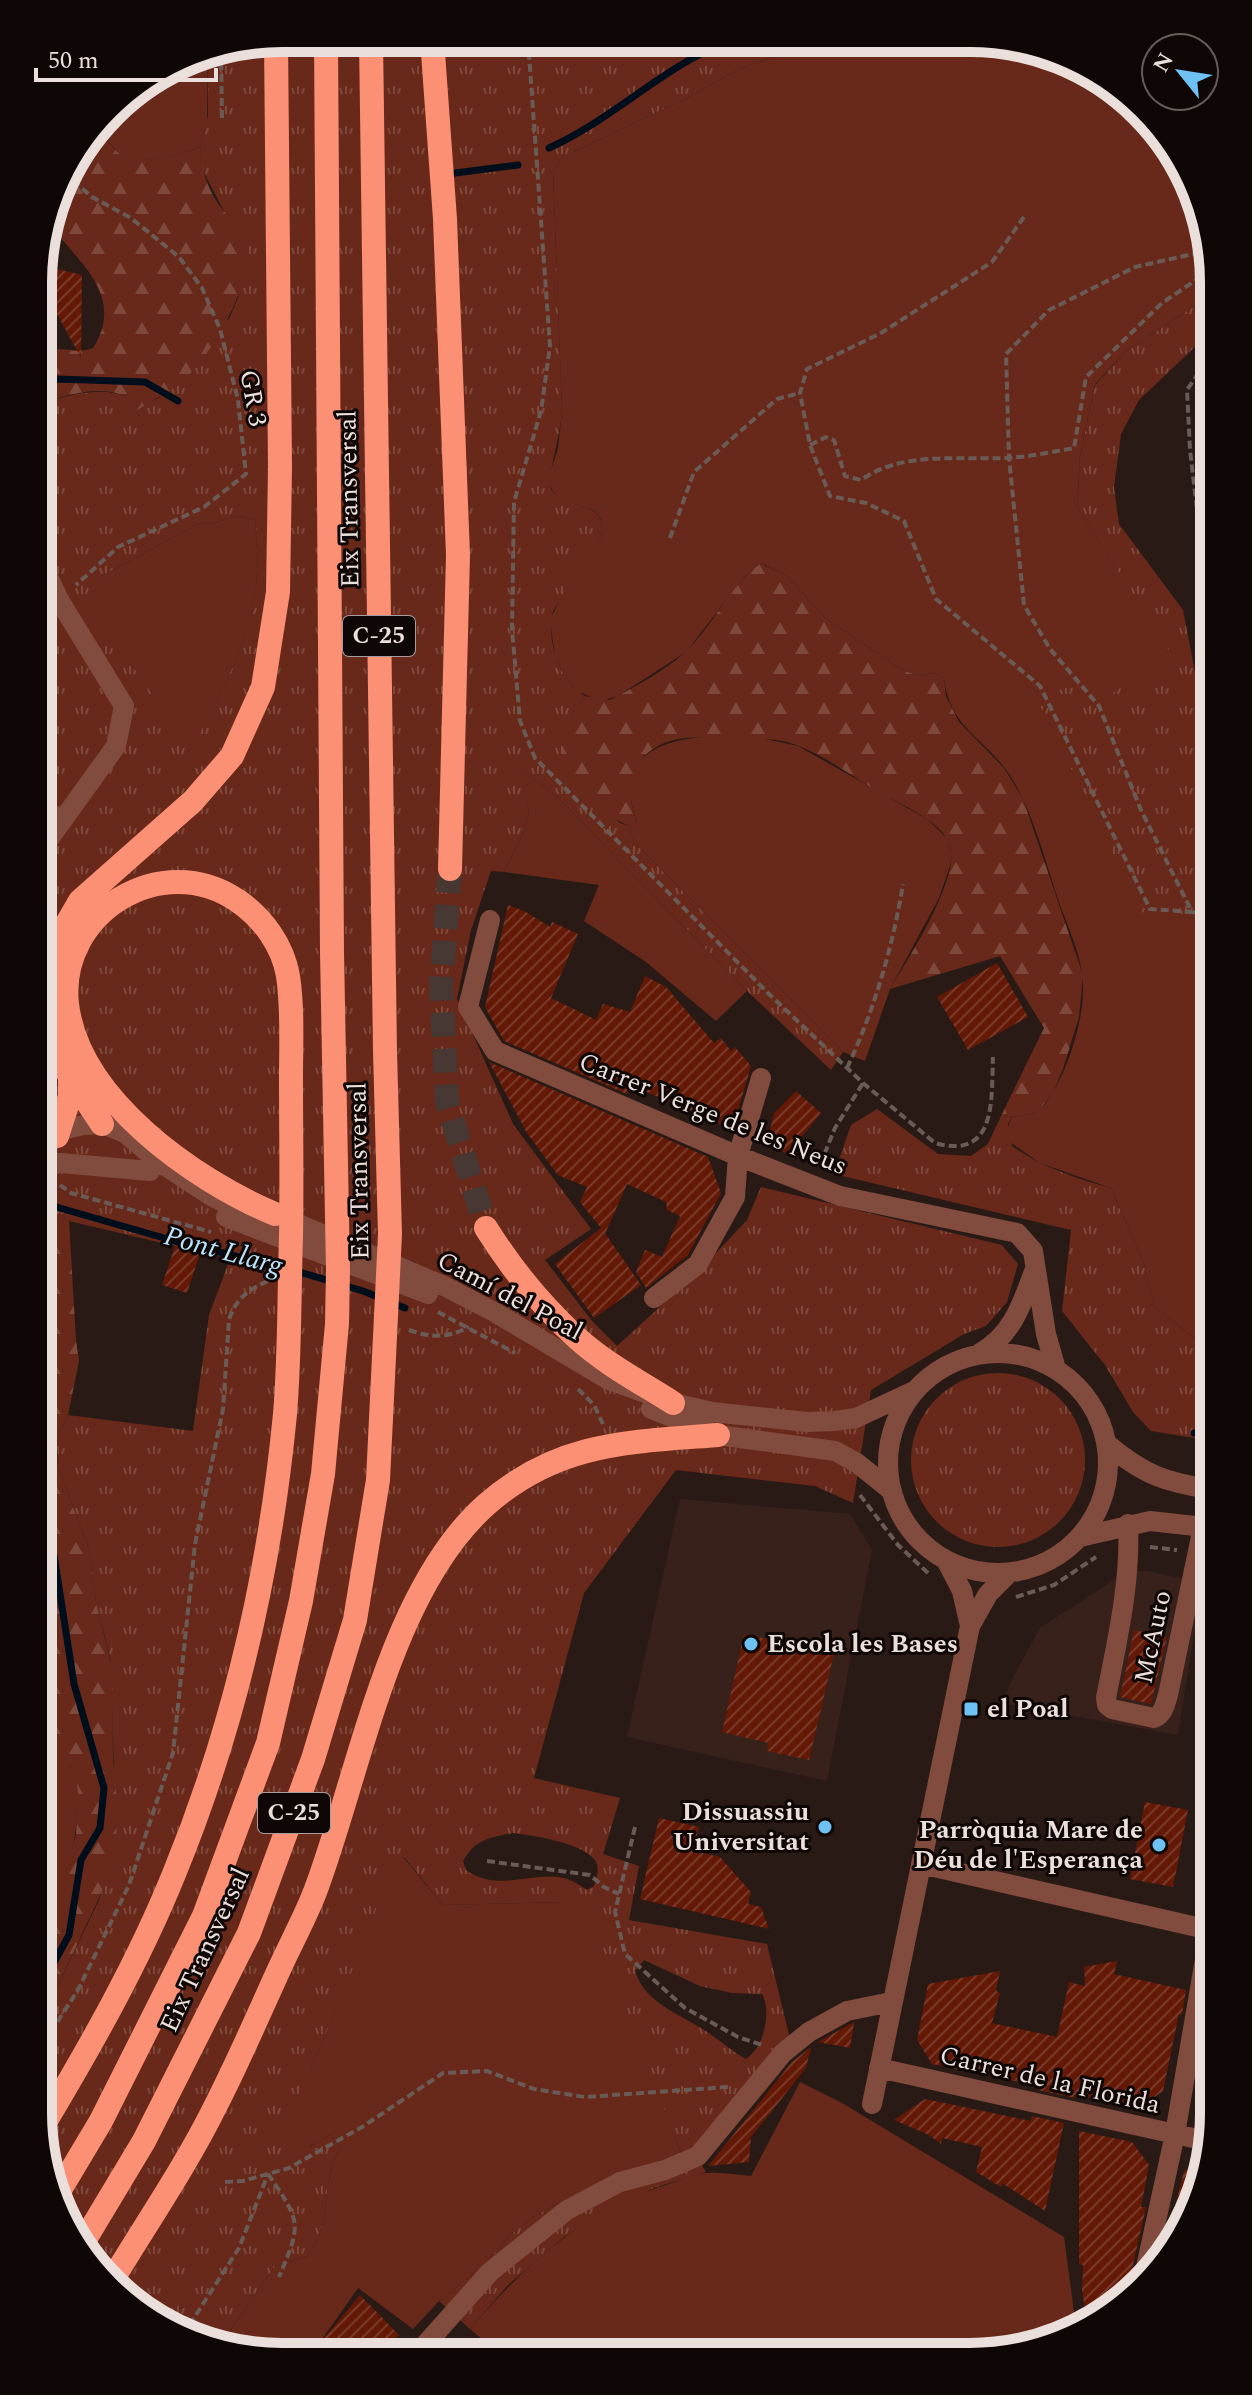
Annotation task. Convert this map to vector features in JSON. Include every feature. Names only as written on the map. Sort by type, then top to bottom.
[{"type":"highway","points":[[52,954],[80,901],[193,801],[232,756],[263,687],[278,592],[280,467],[276,52]]},
{"type":"highway","name":"Eix Transversal","points":[[63,2184],[101,2121],[204,1916],[268,1743],[301,1601],[323,1474],[337,1324],[338,1216],[324,52]]},
{"type":"highway","name":"Eix Transversal","points":[[88,2235],[144,2141],[249,1933],[313,1759],[355,1620],[378,1480],[393,1337],[384,1003],[371,52]]},
{"type":"highway","points":[[433,52],[445,219],[458,555],[450,869]]},
{"type":"highway","points":[[52,2109],[132,1967],[174,1873],[213,1765],[245,1651],[270,1526],[285,1410],[289,1317],[283,1206],[289,1001],[287,973],[277,944],[265,925],[225,892],[200,883],[177,881],[134,889],[98,914],[81,937],[70,962],[66,985],[67,1007],[82,1053],[117,1103],[175,1157],[232,1194],[283,1206]]},
{"type":"highway","points":[[52,1038],[58,1058],[70,1079],[102,1124]]},
{"type":"highway","points":[[57,1136],[70,1096],[70,1079]]},
{"type":"highway","points":[[486,1228],[512,1269],[576,1337],[598,1355],[673,1403]]},
{"type":"highway","points":[[116,2273],[215,2107],[301,1921],[314,1892],[387,1671],[413,1607],[452,1541],[485,1506],[521,1477],[568,1455],[609,1445],[718,1435]]},
{"type":"street","points":[[52,585],[124,706],[116,746],[52,835]]},
{"type":"street","name":"Carrer Verge de les Neus","points":[[490,920],[468,1007],[495,1051],[738,1156],[840,1196],[1017,1233],[1033,1251],[1046,1334],[1056,1369]]},
{"type":"street","points":[[654,1298],[698,1264],[735,1197],[738,1156],[761,1078]]},
{"type":"street","points":[[57,1136],[66,1129],[102,1124]]},
{"type":"street","name":"Camí del Poal","points":[[102,1124],[150,1171],[189,1198],[234,1221],[430,1294],[492,1324],[620,1398],[718,1435],[835,1451],[857,1463],[892,1491]]},
{"type":"street","name":"Camí del Poal","points":[[102,1124],[125,1133],[162,1164],[211,1196],[244,1212],[283,1206],[496,1313],[607,1379],[673,1403],[712,1412],[807,1422],[834,1421],[856,1418],[916,1390]]},
{"type":"street","name":"Camí del Poal","points":[[52,1139],[57,1136]]},
{"type":"street","name":"Camí del Poal","points":[[52,1162],[150,1171]]},
{"type":"street","points":[[977,1354],[1012,1353],[1056,1369],[1075,1383],[1090,1401],[1101,1421],[1107,1444],[1108,1469],[1104,1494],[1094,1517],[1080,1537],[1062,1553],[1042,1564],[1009,1573],[970,1569],[946,1560],[927,1547],[912,1531],[892,1491],[888,1468],[890,1444],[897,1421],[916,1390],[939,1370],[994,1345],[1007,1332],[1017,1316],[1036,1265]]},
{"type":"street","points":[[1107,1444],[1142,1471],[1177,1484],[1200,1488]]},
{"type":"street","points":[[1080,1537],[1128,1534],[1150,1521],[1200,1526]]},
{"type":"street","name":"McAuto","points":[[1128,1534],[1128,1566],[1106,1698],[1107,1705],[1112,1709],[1154,1718],[1164,1710],[1168,1695],[1200,1545]]},
{"type":"street","points":[[946,1560],[962,1591],[970,1626]]},
{"type":"street","points":[[872,2104],[970,1626],[988,1594],[1009,1573]]},
{"type":"street","points":[[921,1864],[1200,1927]]},
{"type":"street","points":[[1148,2259],[1200,1996]]},
{"type":"street","points":[[427,2343],[490,2272],[567,2210],[620,2182],[665,2170],[698,2156],[783,2053],[809,2032],[847,2011],[891,2002]]},
{"type":"street","name":"Carrer de la Florida","points":[[879,2068],[1199,2139]]},
{"type":"path","points":[[529,52],[550,346],[541,411],[514,502],[512,629],[520,721],[535,758],[771,996],[863,1083],[935,1143],[948,1147],[961,1146],[982,1134],[989,1121],[993,1057]]},
{"type":"path","points":[[221,60],[222,119]]},
{"type":"path","name":"GR 3","points":[[59,600],[118,547],[204,507],[246,474],[238,400],[220,329],[202,288],[179,257],[131,218],[92,197],[75,182]]},
{"type":"path","points":[[1024,217],[992,262],[881,333],[807,369],[800,393],[810,445],[830,496],[866,503],[904,521],[936,599],[1040,686],[1150,909],[1200,914]]},
{"type":"path","points":[[1192,912],[1141,810],[1099,706],[1050,649],[1024,605],[1009,458],[1006,354],[1049,310],[1135,267],[1198,253]]},
{"type":"path","points":[[810,445],[826,437],[834,440],[845,476],[861,480],[875,470],[935,458],[1009,458],[1074,448],[1086,377],[1162,303],[1200,277]]},
{"type":"path","points":[[1200,371],[1187,390],[1200,535]]},
{"type":"path","points":[[670,538],[694,472],[777,399],[800,393]]},
{"type":"path","points":[[847,1068],[860,1040],[897,923],[903,884]]},
{"type":"path","points":[[812,1186],[835,1128],[863,1083]]},
{"type":"path","points":[[52,2030],[78,1990],[129,1885],[173,1753],[195,1544],[223,1409],[229,1320],[233,1308],[245,1292],[268,1281],[281,1286]]},
{"type":"path","points":[[393,1337],[453,1336],[469,1327],[522,1357]]},
{"type":"path","points":[[575,1387],[594,1405],[607,1432],[609,1445]]},
{"type":"path","points":[[857,1490],[898,1545],[930,1574]]},
{"type":"path","points":[[1007,1606],[1016,1597],[1061,1581],[1128,1534],[1197,1552]]},
{"type":"path","points":[[635,1827],[615,1912],[625,1954],[685,2008],[738,2037],[783,2053]]},
{"type":"path","points":[[487,1861],[590,1875],[619,1894]]},
{"type":"path","points":[[225,2182],[243,2181],[289,2168],[362,2127],[443,2073],[487,2071],[534,2089],[585,2097],[755,2085]]},
{"type":"path","points":[[268,2174],[290,2206],[295,2220],[295,2240],[279,2277]]},
{"type":"path","points":[[190,2324],[239,2248],[268,2174]]},
{"type":"shaded area","name":"Escola les Bases","points":[[680,1499],[850,1514],[872,1550],[827,1781],[627,1737]]},
{"type":"shaded area","points":[[1146,1571],[1200,1582],[1178,1735],[1002,1703],[1040,1628],[1121,1575]]},
{"type":"green space","points":[[785,52],[739,69],[691,96],[563,157],[553,171],[562,411],[550,488],[557,496],[593,510],[602,525],[601,538],[553,611],[551,634],[562,670],[585,696],[568,721],[563,740],[564,760],[570,776],[620,823],[629,826],[634,842],[843,1052],[831,1070],[747,991],[558,798],[521,769],[529,813],[524,831],[504,872],[491,871],[471,930],[457,999],[513,1124],[591,1229],[545,1260],[592,1321],[617,1346],[699,1271],[747,1220],[761,1187],[1002,1245],[1018,1264],[1007,1302],[986,1326],[964,1334],[871,1390],[853,1503],[815,1486],[676,1470],[584,1593],[534,1778],[620,1798],[603,1854],[639,1866],[629,1920],[767,1944],[789,2035],[693,2151],[706,2172],[654,2188],[564,2237],[508,2285],[470,2329],[439,2301],[481,2268],[509,2236],[533,2217],[570,2197],[682,2155],[649,2075],[565,1902],[443,1905],[404,1857],[389,1872],[368,1936],[309,2073],[310,2147],[330,2135],[341,2147],[329,2178],[320,2234],[307,2256],[275,2266],[227,2336],[194,2326],[167,2312],[119,2276],[99,2253],[76,2215],[64,2187],[54,2143],[52,1997],[99,1900],[116,1852],[111,1661],[96,1602],[89,1549],[58,1467],[57,1437],[68,1415],[193,1431],[209,1315],[230,1259],[52,1215],[52,401],[71,395],[106,392],[126,397],[132,415],[159,398],[230,317],[240,287],[224,211],[201,167],[200,147],[208,115],[208,64],[252,54]],"holes":[[[239,516],[255,520],[257,569],[250,615],[224,685],[191,748],[96,579],[200,523],[210,524]],[[513,1833],[568,1844],[588,1854],[597,1866],[594,1886],[587,1890],[571,1880],[547,1876],[489,1880],[466,1870],[463,1861],[473,1848],[484,1841]],[[644,1960],[700,1986],[732,1993],[762,1994],[766,2019],[758,2047],[746,2059],[656,2001],[647,1993],[635,1971]]]},
{"type":"green space","points":[[785,52],[970,52],[1015,56],[1044,64],[1098,91],[1143,130],[1176,180],[1188,208],[1198,252],[1200,302],[1125,352],[1095,384],[1080,456],[1077,507],[1173,657],[1107,696],[1092,680],[1036,697],[1141,912],[1200,926],[1200,1343],[1154,1306],[1144,1263],[1111,1188],[1040,1163],[1007,1140],[1006,1131],[1012,1117],[1037,1113],[1047,1102],[1064,1071],[1080,1016],[1082,973],[1026,806],[1001,763],[954,711],[944,679],[937,673],[918,675],[902,670],[825,618],[787,576],[761,563],[745,576],[686,652],[618,696],[602,701],[578,692],[566,679],[555,656],[550,620],[566,587],[601,538],[602,523],[598,514],[591,509],[561,499],[553,492],[548,480],[558,448],[562,411],[553,171],[563,157],[691,96],[739,69]]},
{"type":"green space","points":[[208,65],[207,121],[200,147],[171,156],[137,160],[119,153],[105,135],[142,99],[167,83]]},
{"type":"green space","points":[[104,135],[119,153],[137,159],[171,156],[200,147],[209,188],[242,234],[247,250],[240,290],[207,353],[183,381],[131,416],[126,397],[106,391],[52,401],[52,349],[79,351],[93,348],[100,336],[104,312],[94,279],[57,235],[69,194]]},
{"type":"green space","points":[[1200,302],[1200,344],[1139,400],[1121,434],[1114,487],[1119,524],[1183,610],[1200,699],[1200,926],[1141,913],[1035,696],[1172,657],[1077,507],[1080,456],[1095,385],[1125,352]]},
{"type":"green space","points":[[239,516],[255,520],[255,593],[234,662],[191,749],[84,598],[96,579],[200,523],[210,524]]},
{"type":"green space","points":[[760,563],[787,576],[825,618],[902,670],[918,675],[937,673],[944,679],[946,696],[959,722],[1004,768],[1023,799],[1083,975],[1079,1017],[1063,1069],[1053,1093],[1037,1113],[1012,1117],[1002,1114],[1044,1028],[1000,956],[890,989],[939,902],[951,865],[948,841],[930,821],[822,757],[780,740],[690,738],[678,739],[651,750],[635,770],[631,795],[637,823],[629,826],[599,807],[567,772],[562,751],[564,731],[585,696],[610,700],[676,660],[704,631],[739,583]]},
{"type":"green space","points":[[685,739],[765,739],[798,746],[927,819],[948,839],[952,855],[939,898],[890,989],[865,1061],[843,1052],[634,842],[629,826],[637,822],[631,802],[634,770],[654,750]]},
{"type":"green space","points":[[520,768],[558,798],[747,991],[716,1021],[646,962],[584,921],[599,885],[504,872],[524,831],[529,813]]},
{"type":"green space","points":[[877,1109],[938,1154],[971,1156],[988,1144],[1002,1114],[1012,1117],[1008,1124],[1012,1146],[1060,1172],[1111,1188],[1144,1263],[1154,1306],[1200,1343],[1200,1439],[1151,1431],[1133,1412],[1105,1365],[1062,1311],[1071,1230],[834,1174],[851,1125]]},
{"type":"green space","points":[[52,1215],[69,1221],[79,1361],[68,1415],[57,1437],[58,1467],[89,1549],[96,1602],[112,1667],[113,1761],[117,1802],[116,1852],[112,1870],[52,1997],[52,1912],[62,1889],[76,1834],[78,1805],[71,1766],[52,1759]]},
{"type":"green space","points":[[998,1373],[1031,1379],[1060,1398],[1079,1427],[1085,1460],[1079,1493],[1060,1522],[1031,1541],[998,1547],[965,1541],[936,1522],[917,1493],[911,1460],[917,1427],[936,1398],[965,1379]]},
{"type":"green space","points":[[52,1758],[68,1763],[75,1776],[78,1815],[71,1857],[52,1916]]},
{"type":"green space","points":[[403,1857],[443,1905],[565,1902],[596,1930],[682,2156],[570,2197],[533,2217],[509,2236],[481,2268],[439,2301],[413,2329],[358,2288],[319,2343],[252,2341],[227,2336],[275,2266],[307,2256],[320,2234],[329,2178],[341,2147],[330,2135],[302,2148],[283,2142],[282,2137],[354,1966],[388,1872]]},
{"type":"green space","points":[[800,2082],[842,2103],[1064,2237],[1075,2317],[1044,2331],[985,2343],[487,2343],[470,2329],[537,2260],[612,2207],[695,2175],[751,2176]]},
{"type":"building","points":[[53,268],[82,275],[81,358],[57,314],[52,313]]},
{"type":"building","points":[[508,905],[550,927],[552,922],[578,934],[551,998],[596,1020],[603,1004],[630,1012],[645,976],[666,987],[714,1043],[721,1038],[731,1051],[735,1047],[751,1066],[736,1117],[722,1125],[631,1085],[627,1094],[504,1041],[485,1007]]},
{"type":"building","points":[[997,963],[1028,1017],[968,1050],[937,997]]},
{"type":"building","points":[[489,1062],[708,1157],[721,1193],[688,1255],[646,1288],[636,1272],[645,1250],[662,1257],[680,1216],[667,1210],[666,1202],[627,1184],[605,1234],[641,1285],[594,1318],[555,1264],[601,1228],[580,1202],[587,1187],[558,1175],[527,1133]]},
{"type":"building","points":[[796,1091],[821,1113],[788,1154],[777,1149],[769,1134],[774,1113]]},
{"type":"building","points":[[175,1246],[200,1254],[187,1293],[162,1285]]},
{"type":"building","points":[[1134,1630],[1167,1637],[1151,1704],[1120,1697]]},
{"type":"building","points":[[744,1634],[834,1654],[809,1760],[767,1751],[768,1743],[722,1732]]},
{"type":"building","name":"Parròquia Mare de Déu de l'Esperança","points":[[1145,1802],[1188,1810],[1173,1887],[1130,1879]]},
{"type":"building","points":[[659,1818],[699,1827],[693,1851],[720,1857],[751,1892],[748,1904],[761,1907],[769,1929],[640,1899]]},
{"type":"building","points":[[1117,1961],[1114,1974],[1186,1990],[1163,2091],[1141,2106],[1100,2098],[1070,2097],[1038,2090],[1039,2086],[932,2064],[917,2040],[928,1984],[1000,1971],[996,1991],[1000,1993],[992,2023],[1057,2037],[1069,1982],[1085,1986],[1084,1967]]},
{"type":"building","points":[[852,2023],[850,2048],[818,2042]]},
{"type":"building","points":[[811,2047],[806,2068],[751,2137],[749,2162],[708,2166],[792,2062]]},
{"type":"building","points":[[925,2099],[1031,2121],[1032,2116],[1064,2123],[1045,2211],[1002,2183],[1001,2187],[976,2172],[982,2147],[942,2138],[941,2144],[929,2135],[894,2120]]},
{"type":"building","points":[[1079,2131],[1132,2142],[1149,2165],[1141,2207],[1146,2207],[1130,2278],[1084,2313],[1083,2265],[1079,2264]]},
{"type":"building","points":[[1194,2165],[1188,2187],[1170,2226],[1184,2171]]},
{"type":"building","points":[[360,2295],[399,2335],[391,2343],[322,2343]]},
{"type":"waterway","points":[[549,148],[595,123],[704,52]]},
{"type":"waterway","points":[[455,173],[518,165]]},
{"type":"waterway","points":[[52,380],[145,382],[178,401]]},
{"type":"waterway","name":"Pont Llarg","points":[[52,1206],[284,1268]]},
{"type":"waterway","name":"Pont Llarg","points":[[296,1271],[363,1291],[405,1308]]},
{"type":"waterway","points":[[1194,1433],[1200,1434]]},
{"type":"waterway","points":[[52,1547],[74,1684],[104,1788],[100,1828],[81,1860],[69,1935],[52,1966]]},
{"type":"tunnel","points":[[450,869],[441,987],[447,1102],[486,1228]]},
{"type":"place","name":"Escola les Bases","points":[[751,1644]]},
{"type":"place","name":"el Poal","points":[[971,1709]]},
{"type":"place","name":"Dissuassiu Universitat","points":[[825,1827]]},
{"type":"place","name":"Parròquia Mare de Déu de l'Esperança","points":[[1159,1845]]}]
